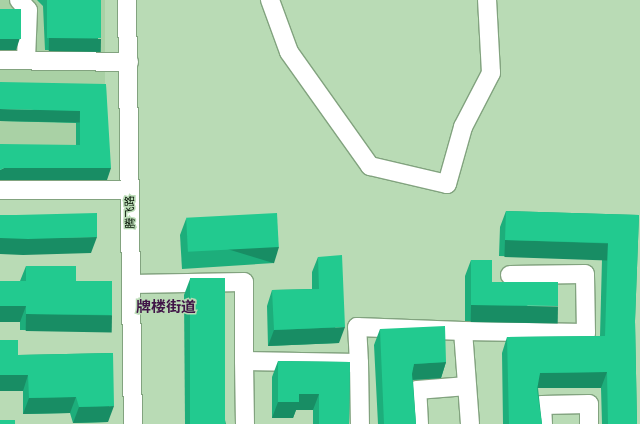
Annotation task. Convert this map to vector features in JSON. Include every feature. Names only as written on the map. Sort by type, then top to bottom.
[{"type":"street","points":[[18,0],[28,10],[26,60]]},
{"type":"street","name":"腾飞路","points":[[127,0],[133,424]]},
{"type":"street","points":[[270,0],[289,52],[370,166],[447,184],[462,127],[491,73],[486,0]]},
{"type":"street","points":[[0,60],[128,62]]},
{"type":"street","points":[[0,190],[130,190]]},
{"type":"street","points":[[360,424],[357,327],[586,333],[585,274],[510,275]]},
{"type":"street","points":[[131,284],[244,282],[245,424]]},
{"type":"street","points":[[464,331],[470,424]]},
{"type":"street","points":[[244,361],[359,363]]},
{"type":"street","points":[[419,424],[417,390],[467,386]]},
{"type":"street","points":[[543,424],[542,405],[589,404],[589,424]]},
{"type":"shaded area","points":[[0,0],[105,0],[105,185],[0,185]]},
{"type":"building","points":[[47,0],[101,0],[101,38],[47,38]]},
{"type":"building","points":[[0,9],[21,9],[21,39],[0,39]]},
{"type":"building","points":[[0,82],[106,84],[111,168],[4,168],[0,170],[0,144],[80,145],[80,111],[0,109]]},
{"type":"building","points":[[506,211],[639,215],[635,321],[637,424],[608,424],[607,372],[540,373],[537,390],[542,424],[509,424],[507,337],[605,336],[608,243],[505,240]]},
{"type":"building","points":[[97,213],[97,237],[28,239],[0,238],[0,215]]},
{"type":"building","points":[[277,213],[279,247],[188,252],[186,218]]},
{"type":"building","points":[[342,255],[345,327],[274,330],[272,290],[319,289],[318,257]]},
{"type":"building","points":[[471,260],[492,260],[492,282],[558,282],[558,306],[471,305]]},
{"type":"building","points":[[26,266],[76,266],[76,281],[112,281],[112,315],[26,314],[26,306],[0,306],[0,281],[26,281]]},
{"type":"building","points":[[190,278],[225,278],[225,424],[190,424]]},
{"type":"building","points":[[445,326],[446,362],[414,364],[412,374],[416,424],[384,424],[380,329]]},
{"type":"building","points":[[0,340],[18,340],[18,355],[113,353],[114,406],[79,407],[76,397],[29,398],[28,375],[0,375]]},
{"type":"building","points":[[278,361],[350,362],[349,424],[319,424],[319,394],[299,394],[299,402],[278,402]]},
{"type":"building","points":[[0,420],[15,420],[15,424],[0,424]]},
{"type":"district","name":"牌楼街道","points":[[166,307]]}]
